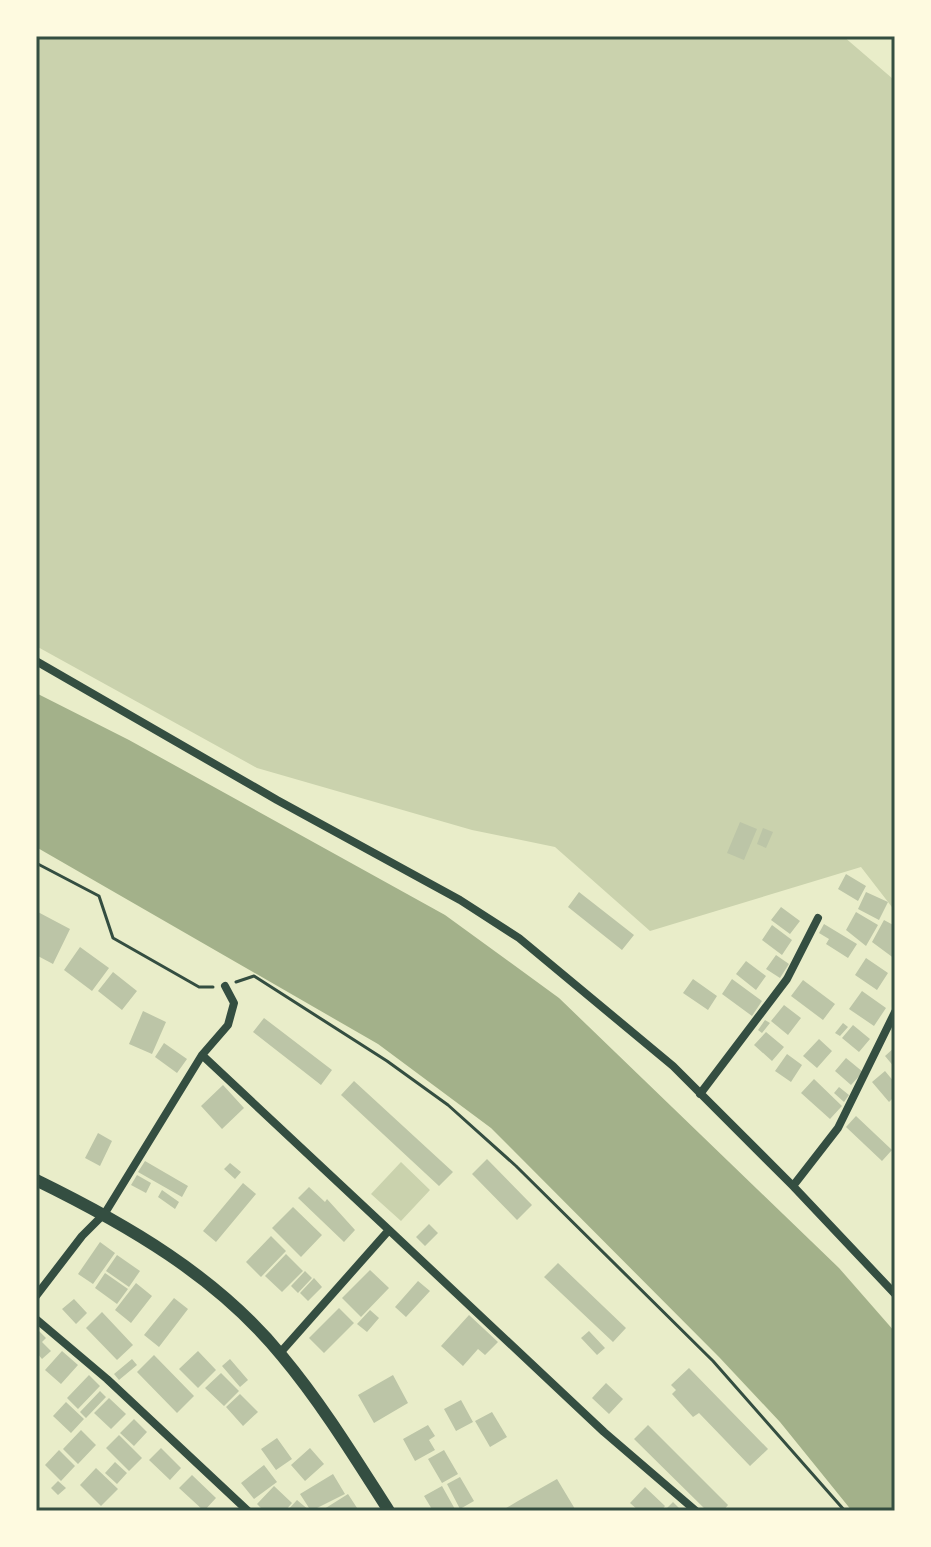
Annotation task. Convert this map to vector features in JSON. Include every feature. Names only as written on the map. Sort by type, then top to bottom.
[{"type":"highway","points":[[36,1180],[105,1213],[176,1259],[245,1318],[280,1353],[339,1432],[389,1511]]},
{"type":"street","points":[[36,661],[277,800],[460,900],[519,938],[631,1029],[700,1094],[895,1293]]},
{"type":"street","points":[[700,1094],[787,979],[818,918]]},
{"type":"street","points":[[36,1296],[82,1236],[105,1213],[202,1055],[228,1025],[234,1003],[225,986]]},
{"type":"street","points":[[793,1186],[838,1128],[895,1012]]},
{"type":"street","points":[[202,1055],[604,1432],[696,1511]]},
{"type":"street","points":[[280,1353],[389,1230]]},
{"type":"street","points":[[36,1319],[107,1379],[248,1511]]},
{"type":"path","points":[[36,863],[99,896],[113,938],[199,987],[225,986],[254,976],[387,1061],[448,1105],[516,1166],[713,1361],[845,1511]]},
{"type":"shaded area","points":[[36,36],[843,36],[893,79],[895,911],[861,867],[650,931],[555,847],[472,830],[257,768],[36,646]]},
{"type":"shaded area","points":[[36,693],[129,740],[445,915],[559,998],[839,1268],[895,1332],[895,1511],[852,1511],[780,1422],[719,1357],[491,1128],[378,1044],[36,847]]},
{"type":"shaded area","points":[[401,1162],[430,1190],[401,1221],[371,1194]]},
{"type":"building","points":[[740,822],[757,829],[744,860],[727,853]]},
{"type":"building","points":[[763,828],[773,832],[766,848],[757,844]]},
{"type":"building","points":[[846,874],[866,886],[858,901],[838,889]]},
{"type":"building","points":[[579,892],[634,935],[622,950],[568,907]]},
{"type":"building","points":[[866,892],[888,902],[879,920],[858,909]]},
{"type":"building","points":[[781,907],[800,921],[790,934],[771,920]]},
{"type":"building","points":[[36,911],[70,929],[53,964],[36,955]]},
{"type":"building","points":[[856,912],[878,925],[866,946],[846,930]]},
{"type":"building","points":[[884,920],[895,926],[895,959],[872,942]]},
{"type":"building","points":[[824,924],[857,944],[848,958],[826,944],[829,939],[819,933]]},
{"type":"building","points":[[772,925],[792,940],[782,955],[762,940]]},
{"type":"building","points":[[80,947],[109,968],[92,991],[64,970]]},
{"type":"building","points":[[776,955],[789,964],[780,978],[766,969]]},
{"type":"building","points":[[866,958],[888,973],[877,990],[855,975]]},
{"type":"building","points":[[746,961],[766,976],[756,990],[736,974]]},
{"type":"building","points":[[113,972],[137,991],[122,1010],[98,991]]},
{"type":"building","points":[[693,979],[717,996],[708,1010],[683,993]]},
{"type":"building","points":[[732,979],[762,1001],[752,1016],[722,994]]},
{"type":"building","points":[[803,980],[835,1004],[823,1020],[791,996]]},
{"type":"building","points":[[862,991],[886,1008],[874,1026],[849,1009]]},
{"type":"building","points":[[784,1005],[801,1018],[788,1035],[771,1021]]},
{"type":"building","points":[[143,1011],[166,1022],[152,1054],[129,1044]]},
{"type":"building","points":[[264,1018],[332,1070],[321,1085],[253,1032]]},
{"type":"building","points":[[765,1020],[770,1023],[762,1033],[758,1030]]},
{"type":"building","points":[[843,1023],[848,1027],[840,1036],[835,1033]]},
{"type":"building","points":[[853,1025],[870,1039],[859,1052],[842,1038]]},
{"type":"building","points":[[766,1032],[784,1047],[772,1061],[754,1045]]},
{"type":"building","points":[[819,1039],[832,1051],[817,1068],[803,1056]]},
{"type":"building","points":[[164,1043],[187,1059],[177,1073],[155,1057]]},
{"type":"building","points":[[895,1047],[895,1068],[885,1056]]},
{"type":"building","points":[[787,1054],[802,1065],[791,1082],[775,1071]]},
{"type":"building","points":[[846,1058],[863,1072],[851,1085],[835,1071]]},
{"type":"building","points":[[885,1071],[895,1083],[895,1096],[889,1102],[872,1082]]},
{"type":"building","points":[[814,1079],[842,1106],[830,1119],[801,1093]]},
{"type":"building","points":[[354,1081],[453,1172],[439,1186],[341,1095]]},
{"type":"building","points":[[223,1085],[244,1108],[222,1129],[201,1106]]},
{"type":"building","points":[[839,1087],[849,1095],[844,1102],[834,1093]]},
{"type":"building","points":[[856,1116],[892,1150],[882,1161],[846,1127]]},
{"type":"building","points":[[98,1133],[112,1141],[100,1166],[85,1158]]},
{"type":"building","points":[[487,1159],[532,1205],[517,1220],[472,1174]]},
{"type":"building","points":[[145,1161],[188,1186],[182,1197],[138,1172]]},
{"type":"building","points":[[230,1163],[241,1172],[235,1179],[224,1169]]},
{"type":"building","points":[[137,1175],[151,1183],[146,1193],[131,1185]]},
{"type":"building","points":[[243,1183],[256,1194],[216,1242],[203,1231]]},
{"type":"building","points":[[309,1187],[325,1202],[327,1199],[355,1230],[344,1242],[298,1198]]},
{"type":"building","points":[[162,1190],[179,1202],[175,1209],[158,1197]]},
{"type":"building","points":[[293,1207],[322,1235],[301,1257],[272,1228]]},
{"type":"building","points":[[429,1224],[438,1233],[425,1246],[416,1237]]},
{"type":"building","points":[[271,1236],[286,1251],[261,1277],[246,1262]]},
{"type":"building","points":[[100,1242],[115,1253],[93,1284],[78,1274]]},
{"type":"building","points":[[286,1254],[303,1271],[282,1292],[265,1276]]},
{"type":"building","points":[[117,1255],[140,1271],[129,1287],[106,1271]]},
{"type":"building","points":[[558,1263],[626,1328],[613,1342],[544,1277]]},
{"type":"building","points":[[370,1270],[389,1288],[361,1317],[342,1298]]},
{"type":"building","points":[[305,1271],[312,1278],[298,1293],[291,1286]]},
{"type":"building","points":[[105,1273],[128,1289],[117,1304],[95,1288]]},
{"type":"building","points":[[314,1278],[322,1287],[308,1301],[300,1293]]},
{"type":"building","points":[[418,1281],[430,1291],[406,1317],[395,1307]]},
{"type":"building","points":[[136,1283],[152,1296],[131,1323],[115,1310]]},
{"type":"building","points":[[174,1298],[188,1309],[159,1347],[144,1335]]},
{"type":"building","points":[[74,1299],[87,1313],[76,1324],[62,1309]]},
{"type":"building","points":[[339,1308],[354,1323],[324,1353],[309,1338]]},
{"type":"building","points":[[370,1310],[379,1318],[367,1332],[357,1324]]},
{"type":"building","points":[[102,1312],[133,1345],[117,1360],[86,1328]]},
{"type":"building","points":[[469,1315],[498,1342],[485,1355],[478,1349],[463,1366],[441,1346]]},
{"type":"building","points":[[36,1328],[46,1338],[42,1342],[51,1351],[42,1359],[36,1352]]},
{"type":"building","points":[[589,1331],[605,1348],[597,1355],[581,1338]]},
{"type":"building","points":[[62,1351],[78,1365],[61,1384],[45,1370]]},
{"type":"building","points":[[198,1351],[216,1370],[198,1388],[179,1369]]},
{"type":"building","points":[[154,1355],[194,1396],[177,1413],[137,1372]]},
{"type":"building","points":[[132,1359],[137,1365],[119,1380],[114,1374]]},
{"type":"building","points":[[230,1359],[248,1380],[240,1387],[222,1366]]},
{"type":"building","points":[[689,1368],[768,1449],[750,1466],[699,1413],[693,1417],[672,1394],[676,1390],[671,1385]]},
{"type":"building","points":[[221,1373],[239,1391],[224,1406],[205,1388]]},
{"type":"building","points":[[89,1375],[100,1386],[78,1409],[67,1398]]},
{"type":"building","points":[[393,1375],[408,1403],[374,1423],[358,1395]]},
{"type":"building","points":[[606,1383],[623,1399],[609,1414],[592,1398]]},
{"type":"building","points":[[100,1391],[106,1397],[86,1418],[80,1412]]},
{"type":"building","points":[[240,1394],[258,1412],[243,1426],[226,1407]]},
{"type":"building","points":[[109,1398],[126,1414],[111,1429],[94,1413]]},
{"type":"building","points":[[461,1400],[473,1422],[456,1431],[444,1409]]},
{"type":"building","points":[[66,1402],[84,1419],[71,1433],[53,1416]]},
{"type":"building","points":[[492,1412],[507,1437],[490,1447],[475,1421]]},
{"type":"building","points":[[134,1419],[147,1432],[134,1446],[120,1433]]},
{"type":"building","points":[[428,1425],[435,1436],[429,1440],[435,1450],[415,1461],[403,1439]]},
{"type":"building","points":[[648,1425],[728,1505],[723,1511],[707,1511],[634,1439]]},
{"type":"building","points":[[81,1430],[96,1445],[78,1464],[63,1449]]},
{"type":"building","points":[[119,1435],[142,1458],[129,1471],[106,1448]]},
{"type":"building","points":[[277,1438],[292,1459],[276,1470],[261,1449]]},
{"type":"building","points":[[161,1448],[181,1468],[170,1480],[149,1460]]},
{"type":"building","points":[[310,1448],[324,1464],[305,1481],[291,1465]]},
{"type":"building","points":[[59,1450],[75,1466],[61,1481],[45,1465]]},
{"type":"building","points":[[444,1450],[458,1474],[442,1483],[428,1459]]},
{"type":"building","points":[[115,1462],[127,1473],[117,1484],[105,1473]]},
{"type":"building","points":[[264,1465],[277,1482],[254,1499],[241,1483]]},
{"type":"building","points":[[96,1468],[118,1489],[101,1506],[80,1485]]},
{"type":"building","points":[[333,1474],[345,1494],[311,1511],[300,1494]]},
{"type":"building","points":[[192,1475],[216,1498],[204,1511],[179,1488]]},
{"type":"building","points":[[460,1477],[474,1501],[460,1509],[447,1484]]},
{"type":"building","points":[[557,1479],[575,1509],[501,1511],[518,1501]]},
{"type":"building","points":[[58,1481],[66,1488],[58,1495],[51,1488]]},
{"type":"building","points":[[274,1486],[292,1503],[285,1511],[264,1511],[257,1504]]},
{"type":"building","points":[[442,1486],[456,1511],[433,1511],[424,1496]]},
{"type":"building","points":[[645,1487],[665,1506],[661,1511],[639,1511],[630,1503]]},
{"type":"building","points":[[348,1494],[359,1511],[321,1511]]},
{"type":"building","points":[[297,1500],[310,1511],[287,1511]]},
{"type":"building","points":[[673,1502],[682,1511],[664,1511]]}]
